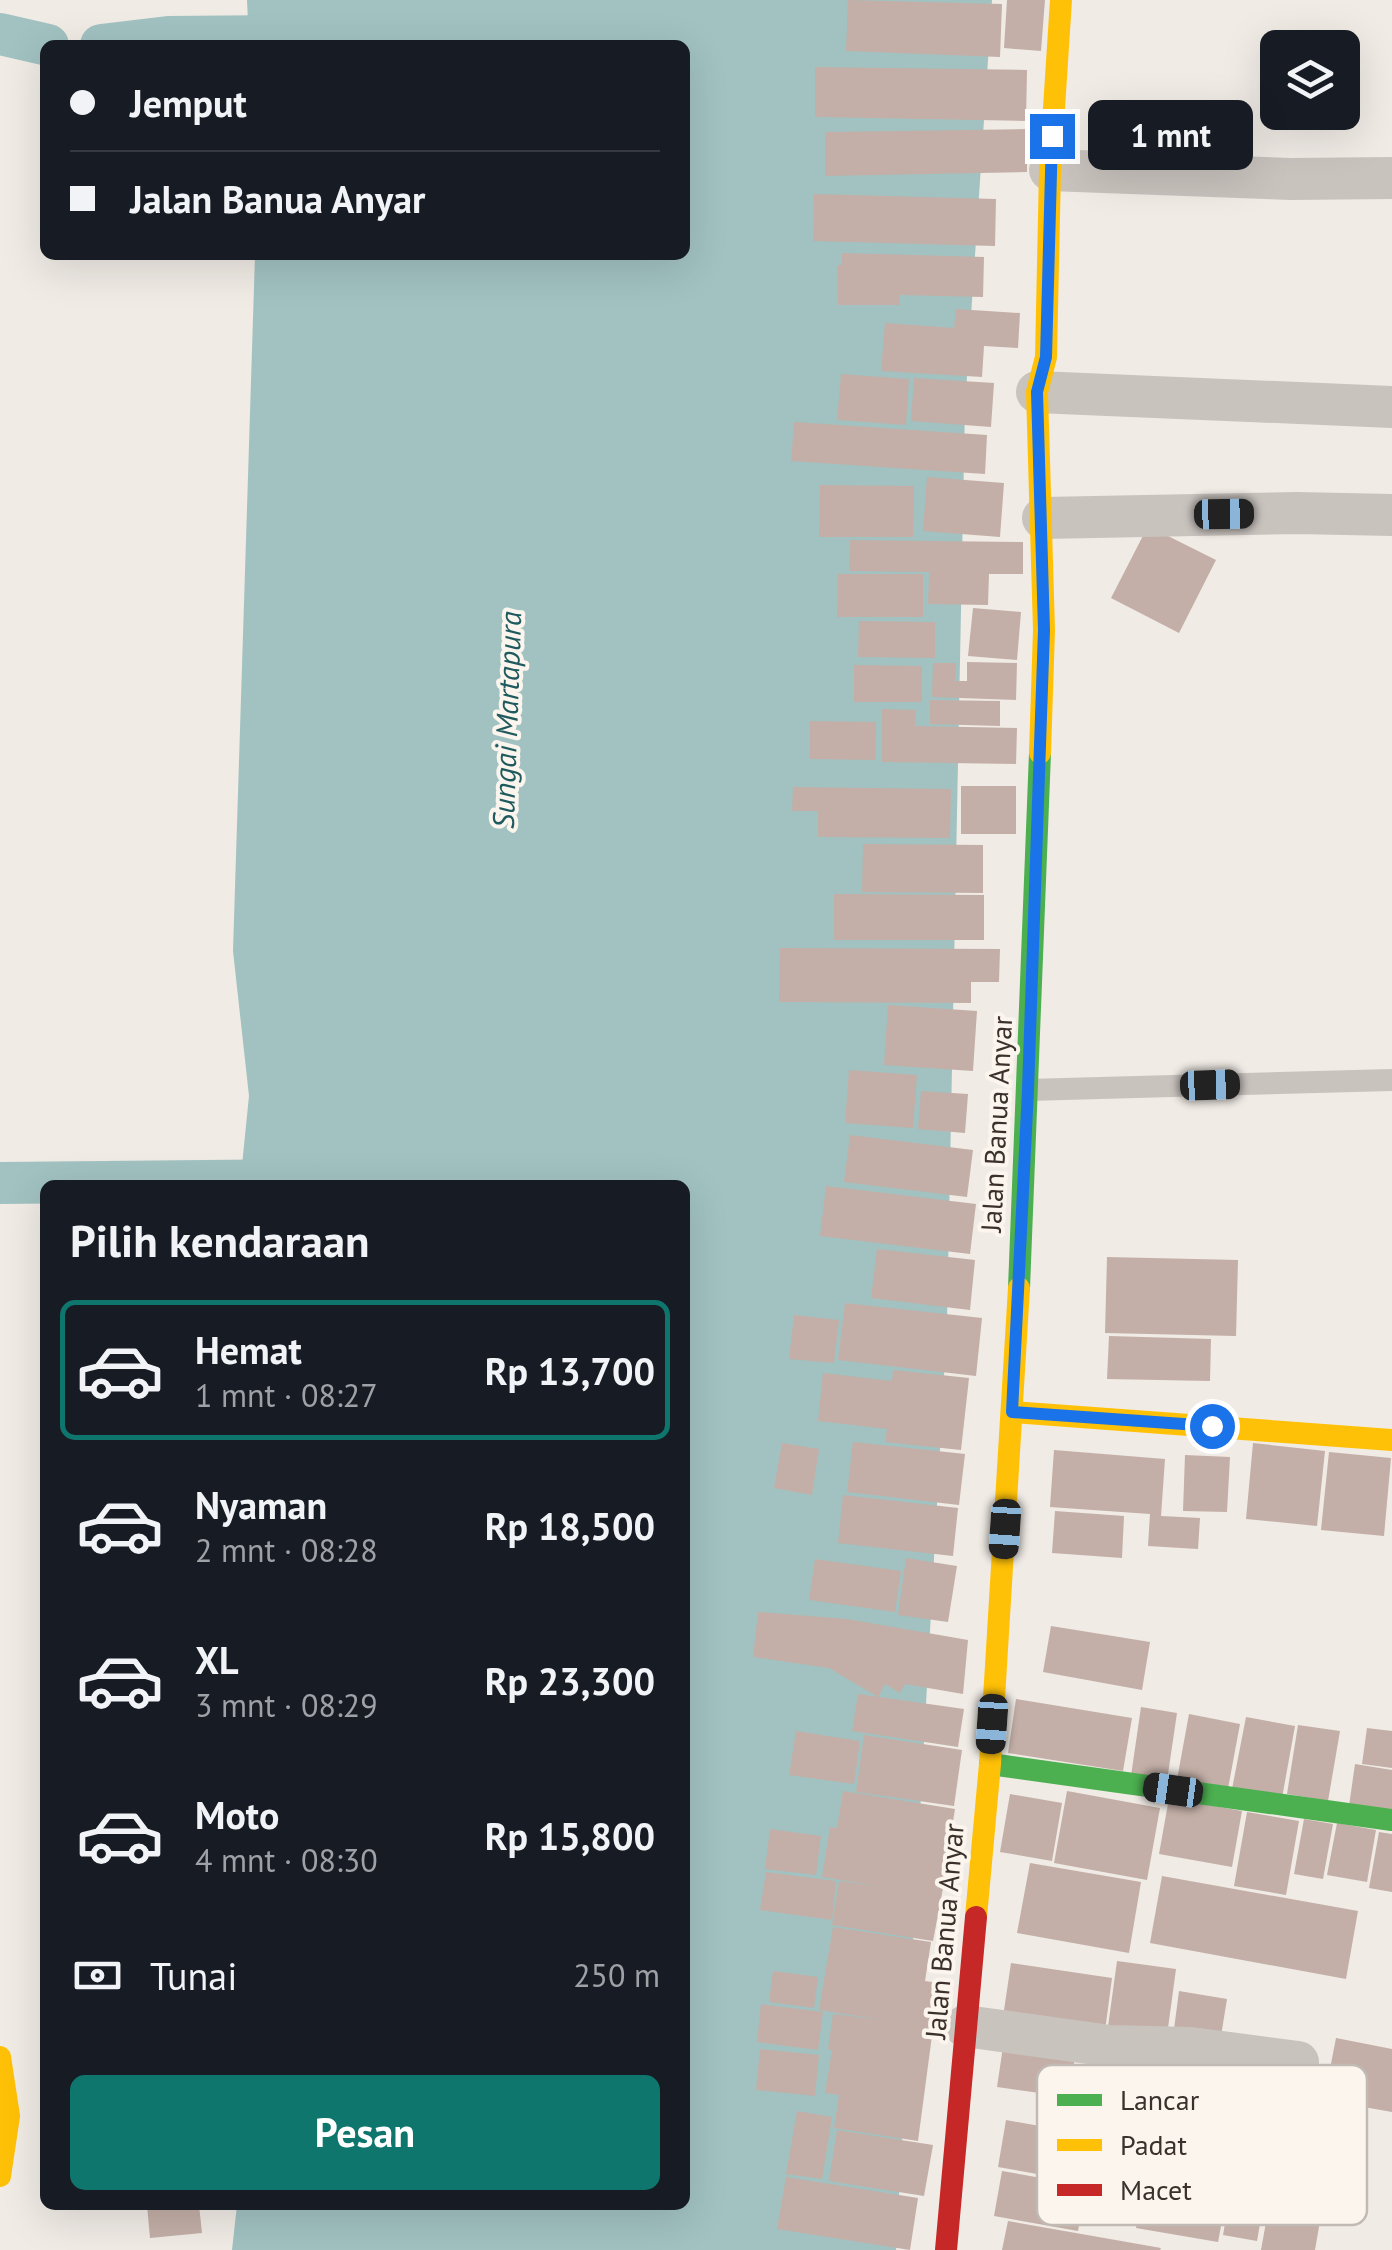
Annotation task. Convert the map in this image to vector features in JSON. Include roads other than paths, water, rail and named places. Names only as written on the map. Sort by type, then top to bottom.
[{"type":"street","name":"Jalan Banua Anyar","points":[[946,2250],[990,1764],[1012,1412],[1041,749],[1043,518],[1037,392],[1046,357],[1050,170],[1062,0]]},
{"type":"street","points":[[1050,170],[1292,179],[1392,178]]},
{"type":"street","points":[[1037,392],[1392,407]]},
{"type":"street","points":[[1043,518],[1297,513],[1392,516]]},
{"type":"street","points":[[1012,1412],[1392,1440]]},
{"type":"street","points":[[990,1764],[1392,1820]]},
{"type":"street","points":[[965,2026],[1110,2046],[1191,2048],[1298,2062]]},
{"type":"street","points":[[0,2057],[6,2075],[9,2137],[0,2176]]},
{"type":"lane","points":[[1028,1090],[1392,1080]]},
{"type":"water","name":"Sungai Martapura","points":[[247,0],[992,0],[965,406],[947,1322],[896,2250],[232,2250],[236,2210],[690,2210],[690,1180],[241,1180],[249,1096],[233,951],[255,260],[690,260],[690,40],[249,40]]},
{"type":"waterway","points":[[0,34],[40,43]]},
{"type":"waterway","points":[[143,40],[305,36]]},
{"type":"waterway","points":[[0,1183],[40,1183]]}]
